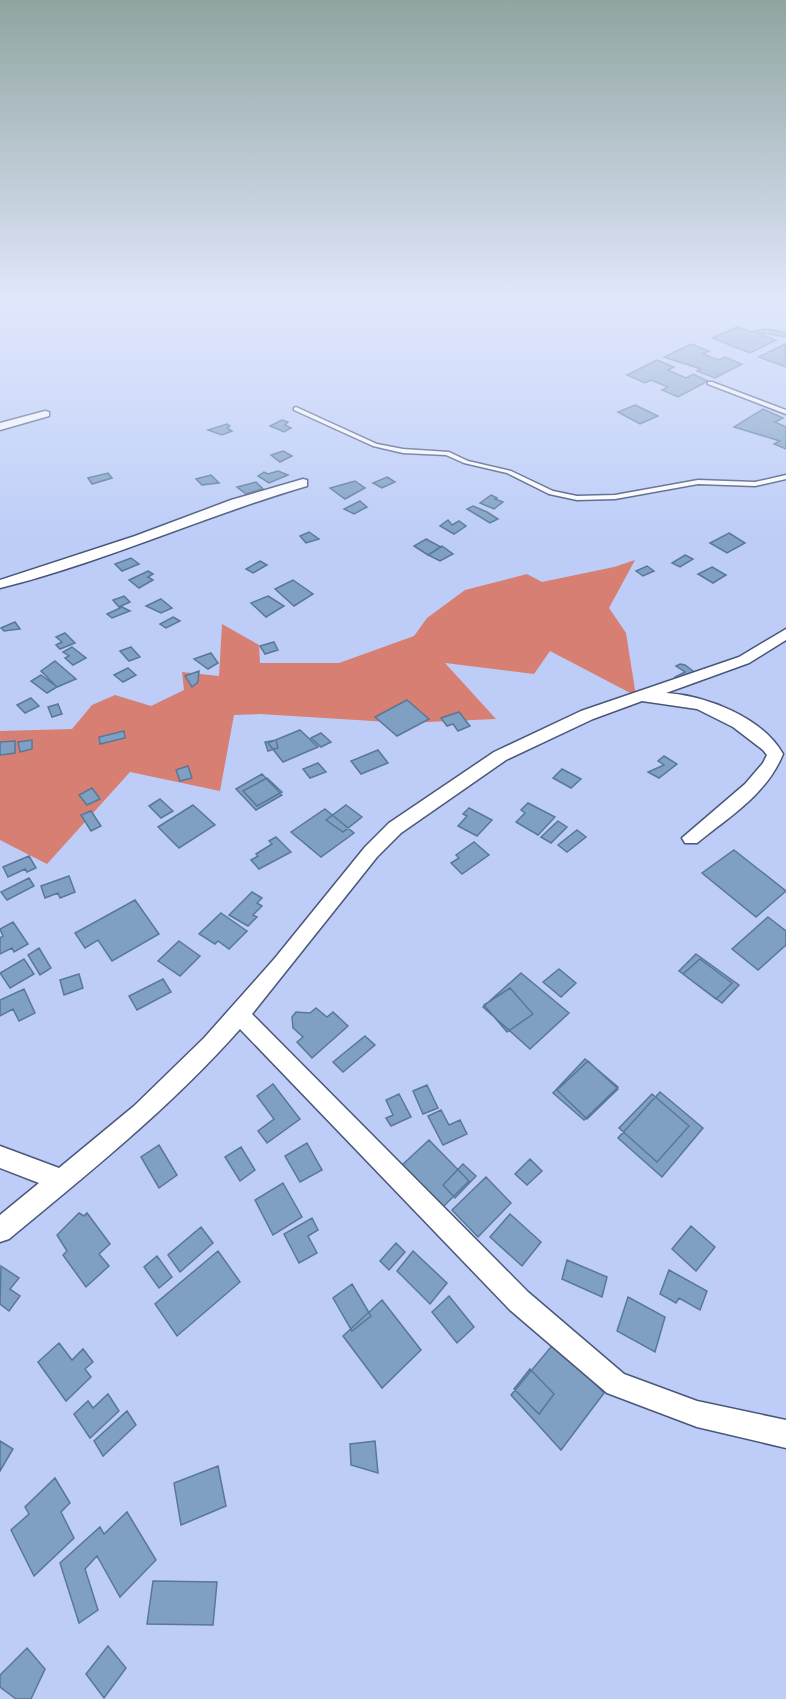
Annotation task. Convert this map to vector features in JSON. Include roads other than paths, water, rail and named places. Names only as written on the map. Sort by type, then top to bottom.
[{"type":"street","points":[[0,428],[45,414]]},
{"type":"street","points":[[0,584],[140,539],[235,503],[303,483]]},
{"type":"street","points":[[0,1230],[60,1180],[115,1139],[152,1105],[239,1014],[371,852],[395,828],[500,756],[587,715],[744,660],[786,634]]},
{"type":"street","points":[[636,696],[680,699],[706,706],[760,737],[775,754],[773,764],[758,782],[691,838]]},
{"type":"street","points":[[239,1014],[519,1301],[616,1384],[697,1414],[786,1434]]},
{"type":"street","points":[[0,1157],[60,1180]]},
{"type":"lane","points":[[710,383],[786,412]]},
{"type":"lane","points":[[296,409],[375,445],[403,451],[447,453],[466,462],[509,472],[551,493],[569,497],[615,497],[698,482],[755,484],[786,477]]}]
